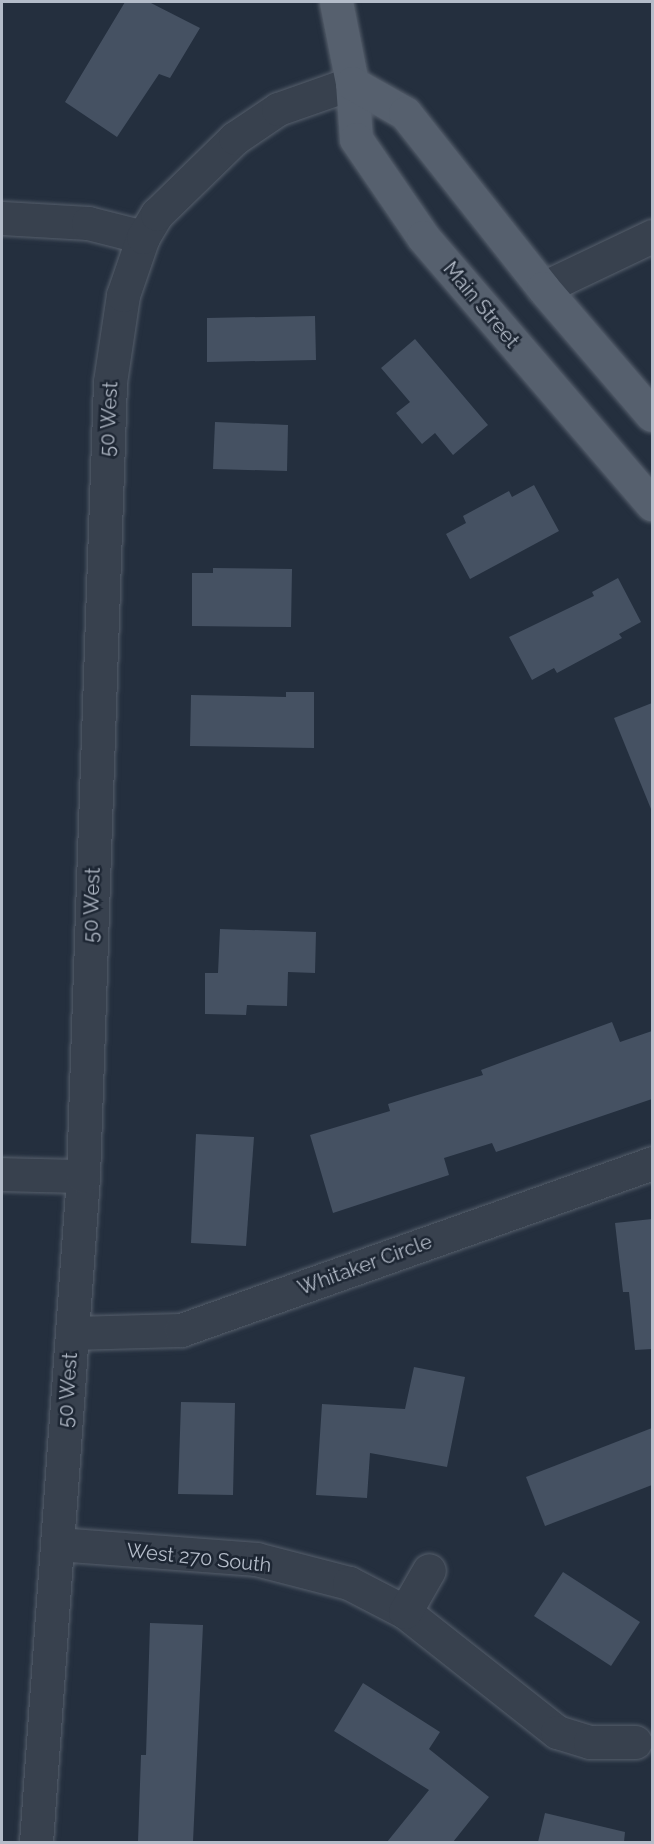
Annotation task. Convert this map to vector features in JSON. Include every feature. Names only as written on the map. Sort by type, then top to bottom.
[{"type":"main road","name":"Main Street","points":[[336,2],[352,83],[356,139],[423,237],[652,504]]},
{"type":"main road","points":[[352,83],[405,113],[543,288],[652,415]]},
{"type":"street","name":"50 West","points":[[36,1842],[83,1176],[110,382],[123,296],[143,237],[157,214],[256,122],[278,109],[352,83]]},
{"type":"street","points":[[2,218],[87,223],[143,237]]},
{"type":"street","points":[[543,288],[652,236]]},
{"type":"street","name":"Whitaker Circle","points":[[72,1333],[181,1330],[652,1163]]},
{"type":"street","points":[[2,1174],[83,1176]]},
{"type":"street","name":"West 270 South","points":[[57,1544],[256,1559],[349,1583],[405,1612],[556,1732],[590,1742],[635,1742]]},
{"type":"street","points":[[405,1612],[429,1570]]},
{"type":"building","points":[[125,2],[149,2],[200,28],[170,78],[159,74],[117,137],[65,102]]},
{"type":"building","points":[[315,316],[316,360],[207,362],[207,318]]},
{"type":"building","points":[[415,339],[488,425],[453,455],[435,433],[422,444],[396,413],[410,402],[381,368]]},
{"type":"building","points":[[215,422],[288,425],[287,471],[213,469]]},
{"type":"building","points":[[534,485],[559,531],[470,579],[446,534],[466,523],[463,516],[509,491],[512,497]]},
{"type":"building","points":[[213,568],[292,569],[291,627],[192,626],[192,573],[213,573]]},
{"type":"building","points":[[618,578],[641,622],[619,634],[622,638],[557,673],[554,668],[532,680],[509,637],[594,596],[592,592]]},
{"type":"building","points":[[286,692],[314,692],[314,748],[190,746],[191,695],[286,697]]},
{"type":"building","points":[[652,703],[652,809],[651,809],[614,718]]},
{"type":"building","points":[[220,929],[316,932],[315,973],[288,972],[287,1006],[247,1005],[246,1015],[205,1014],[205,973],[218,973]]},
{"type":"building","points":[[612,1022],[620,1042],[652,1031],[652,1099],[496,1152],[492,1143],[444,1158],[449,1175],[333,1213],[310,1135],[390,1111],[388,1104],[483,1075],[481,1070]]},
{"type":"building","points":[[196,1134],[254,1137],[246,1246],[191,1243]]},
{"type":"building","points":[[652,1219],[652,1349],[635,1350],[629,1292],[623,1292],[615,1223]]},
{"type":"building","points":[[414,1367],[465,1377],[447,1467],[370,1453],[367,1498],[316,1495],[322,1404],[405,1409]]},
{"type":"building","points":[[181,1402],[235,1403],[233,1495],[178,1494]]},
{"type":"building","points":[[652,1428],[652,1485],[545,1526],[526,1477]]},
{"type":"building","points":[[563,1572],[640,1622],[611,1666],[534,1616]]},
{"type":"building","points":[[150,1623],[203,1625],[193,1842],[138,1842],[141,1755],[146,1755]]},
{"type":"building","points":[[363,1683],[440,1732],[429,1749],[489,1797],[453,1842],[387,1842],[429,1790],[334,1731]]},
{"type":"building","points":[[545,1813],[625,1832],[624,1842],[538,1842]]}]
